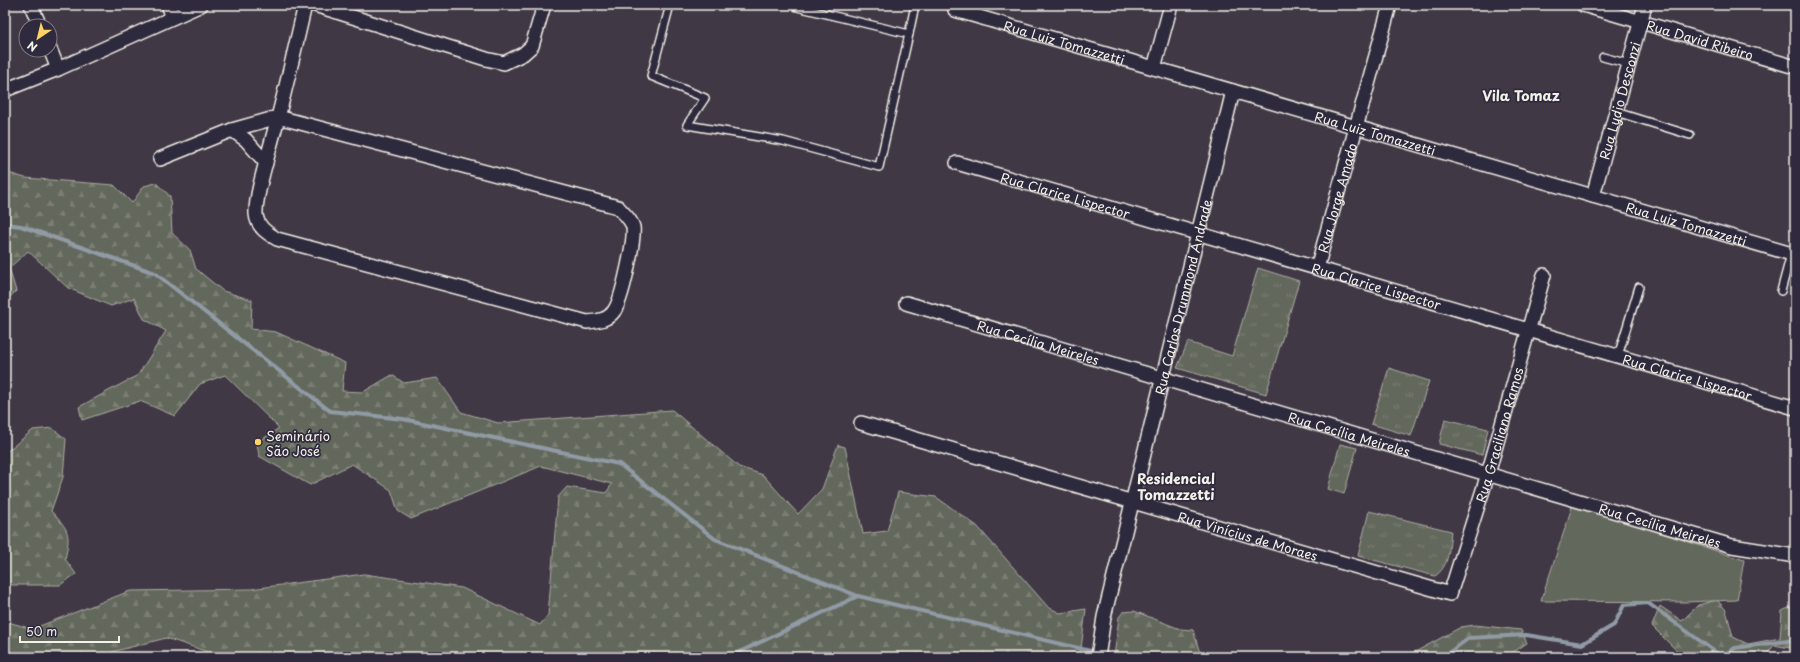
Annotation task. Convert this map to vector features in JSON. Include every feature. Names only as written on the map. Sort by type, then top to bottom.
[{"type":"street","points":[[31,5],[37,18]]},
{"type":"street","points":[[5,90],[58,69],[170,11],[201,5]]},
{"type":"street","points":[[160,158],[232,130],[278,117],[618,207],[633,226],[633,241],[620,300],[615,310],[607,318],[587,322],[277,239],[266,233],[260,225],[256,215],[257,205],[266,163],[278,117],[305,5]]},
{"type":"street","points":[[315,5],[486,59],[504,63],[523,54],[532,46],[544,5]]},
{"type":"street","points":[[1154,68],[1171,5]]},
{"type":"street","name":"Rua Jorge Amado","points":[[1317,268],[1390,5]]},
{"type":"street","name":"Rua David Ribeiro","points":[[1583,5],[1795,67]]},
{"type":"street","name":"Rua Lydio Desconzi","points":[[1593,196],[1645,5]]},
{"type":"street","name":"Rua Luiz Tomazzetti","points":[[956,8],[1154,68],[1793,254]]},
{"type":"street","points":[[54,58],[58,69]]},
{"type":"street","name":"Rua Carlos Drummond Andrade","points":[[1098,657],[1104,617],[1233,91]]},
{"type":"street","points":[[232,130],[246,140],[266,163]]},
{"type":"street","name":"Rua Clarice Lispector","points":[[957,163],[1795,408]]},
{"type":"street","name":"Rua Graciliano Ramos","points":[[1450,594],[1488,474],[1544,275]]},
{"type":"street","name":"Rua Cecília Meireles","points":[[906,303],[1732,546],[1795,556]]},
{"type":"street","name":"Rua Vinícius de Moraes","points":[[861,423],[1450,594]]},
{"type":"lane","points":[[670,5],[651,76],[705,98],[687,125],[783,141],[879,167],[916,5]]},
{"type":"lane","points":[[797,5],[797,7],[909,34]]},
{"type":"lane","points":[[1603,56],[1629,64]]},
{"type":"lane","points":[[1616,112],[1690,135]]},
{"type":"lane","points":[[1781,291],[1793,254]]},
{"type":"lane","points":[[1618,356],[1639,287]]},
{"type":"green space","points":[[5,172],[25,178],[114,185],[132,203],[144,186],[156,183],[170,196],[172,233],[190,250],[196,269],[223,291],[252,300],[251,329],[276,332],[345,363],[342,391],[363,392],[392,375],[404,383],[437,378],[461,412],[498,423],[672,410],[739,467],[763,475],[798,514],[822,489],[838,445],[845,447],[863,534],[887,531],[898,492],[936,497],[977,526],[1048,607],[1060,613],[1086,609],[1080,657],[214,657],[211,653],[166,638],[112,652],[109,657],[5,657],[5,621],[32,629],[130,591],[251,589],[364,574],[462,588],[540,625],[548,615],[558,497],[567,487],[606,493],[612,484],[541,466],[411,519],[398,511],[391,490],[352,464],[310,485],[259,456],[257,443],[279,428],[225,375],[200,384],[175,416],[140,401],[82,420],[79,407],[138,375],[166,331],[144,319],[134,298],[111,306],[68,288],[28,251],[9,268],[16,291],[7,300],[5,299]]},
{"type":"green space","points":[[1258,268],[1299,281],[1266,394],[1177,368],[1188,342],[1232,356]]},
{"type":"green space","points":[[1389,368],[1429,381],[1411,436],[1371,424]]},
{"type":"green space","points":[[1445,419],[1488,429],[1482,455],[1439,444]]},
{"type":"green space","points":[[52,428],[66,439],[63,477],[51,511],[62,523],[67,532],[68,543],[65,559],[76,574],[60,585],[5,585],[5,453],[33,430]]},
{"type":"green space","points":[[1340,444],[1357,448],[1344,494],[1328,489]]},
{"type":"green space","points":[[1573,504],[1744,560],[1737,600],[1684,602],[1541,601]]},
{"type":"green space","points":[[1369,511],[1451,531],[1448,556],[1444,567],[1440,572],[1435,576],[1358,556]]},
{"type":"green space","points":[[1717,600],[1726,610],[1733,637],[1748,644],[1780,638],[1782,611],[1795,605],[1795,649],[1774,645],[1765,657],[1679,657],[1677,651],[1652,626],[1660,606],[1682,621],[1698,605]]},
{"type":"green space","points":[[1134,611],[1180,629],[1193,630],[1199,650],[1206,657],[1114,657],[1119,617],[1123,612]]},
{"type":"green space","points":[[1475,625],[1521,630],[1527,643],[1506,657],[1406,657],[1461,627]]},
{"type":"waterway","points":[[5,224],[21,226],[155,273],[330,411],[403,419],[619,464],[715,539],[858,596],[1116,657]]},
{"type":"waterway","points":[[729,657],[858,596]]},
{"type":"waterway","points":[[1443,657],[1469,638],[1526,635],[1582,644],[1614,625],[1624,605],[1648,603],[1722,657],[1735,648],[1795,640]]},
{"type":"place","name":"Seminário São José","points":[[258,442]]},
{"type":"district","name":"Vila Tomaz","points":[[1521,95]]},
{"type":"district","name":"Residencial Tomazzetti","points":[[1176,486]]}]
